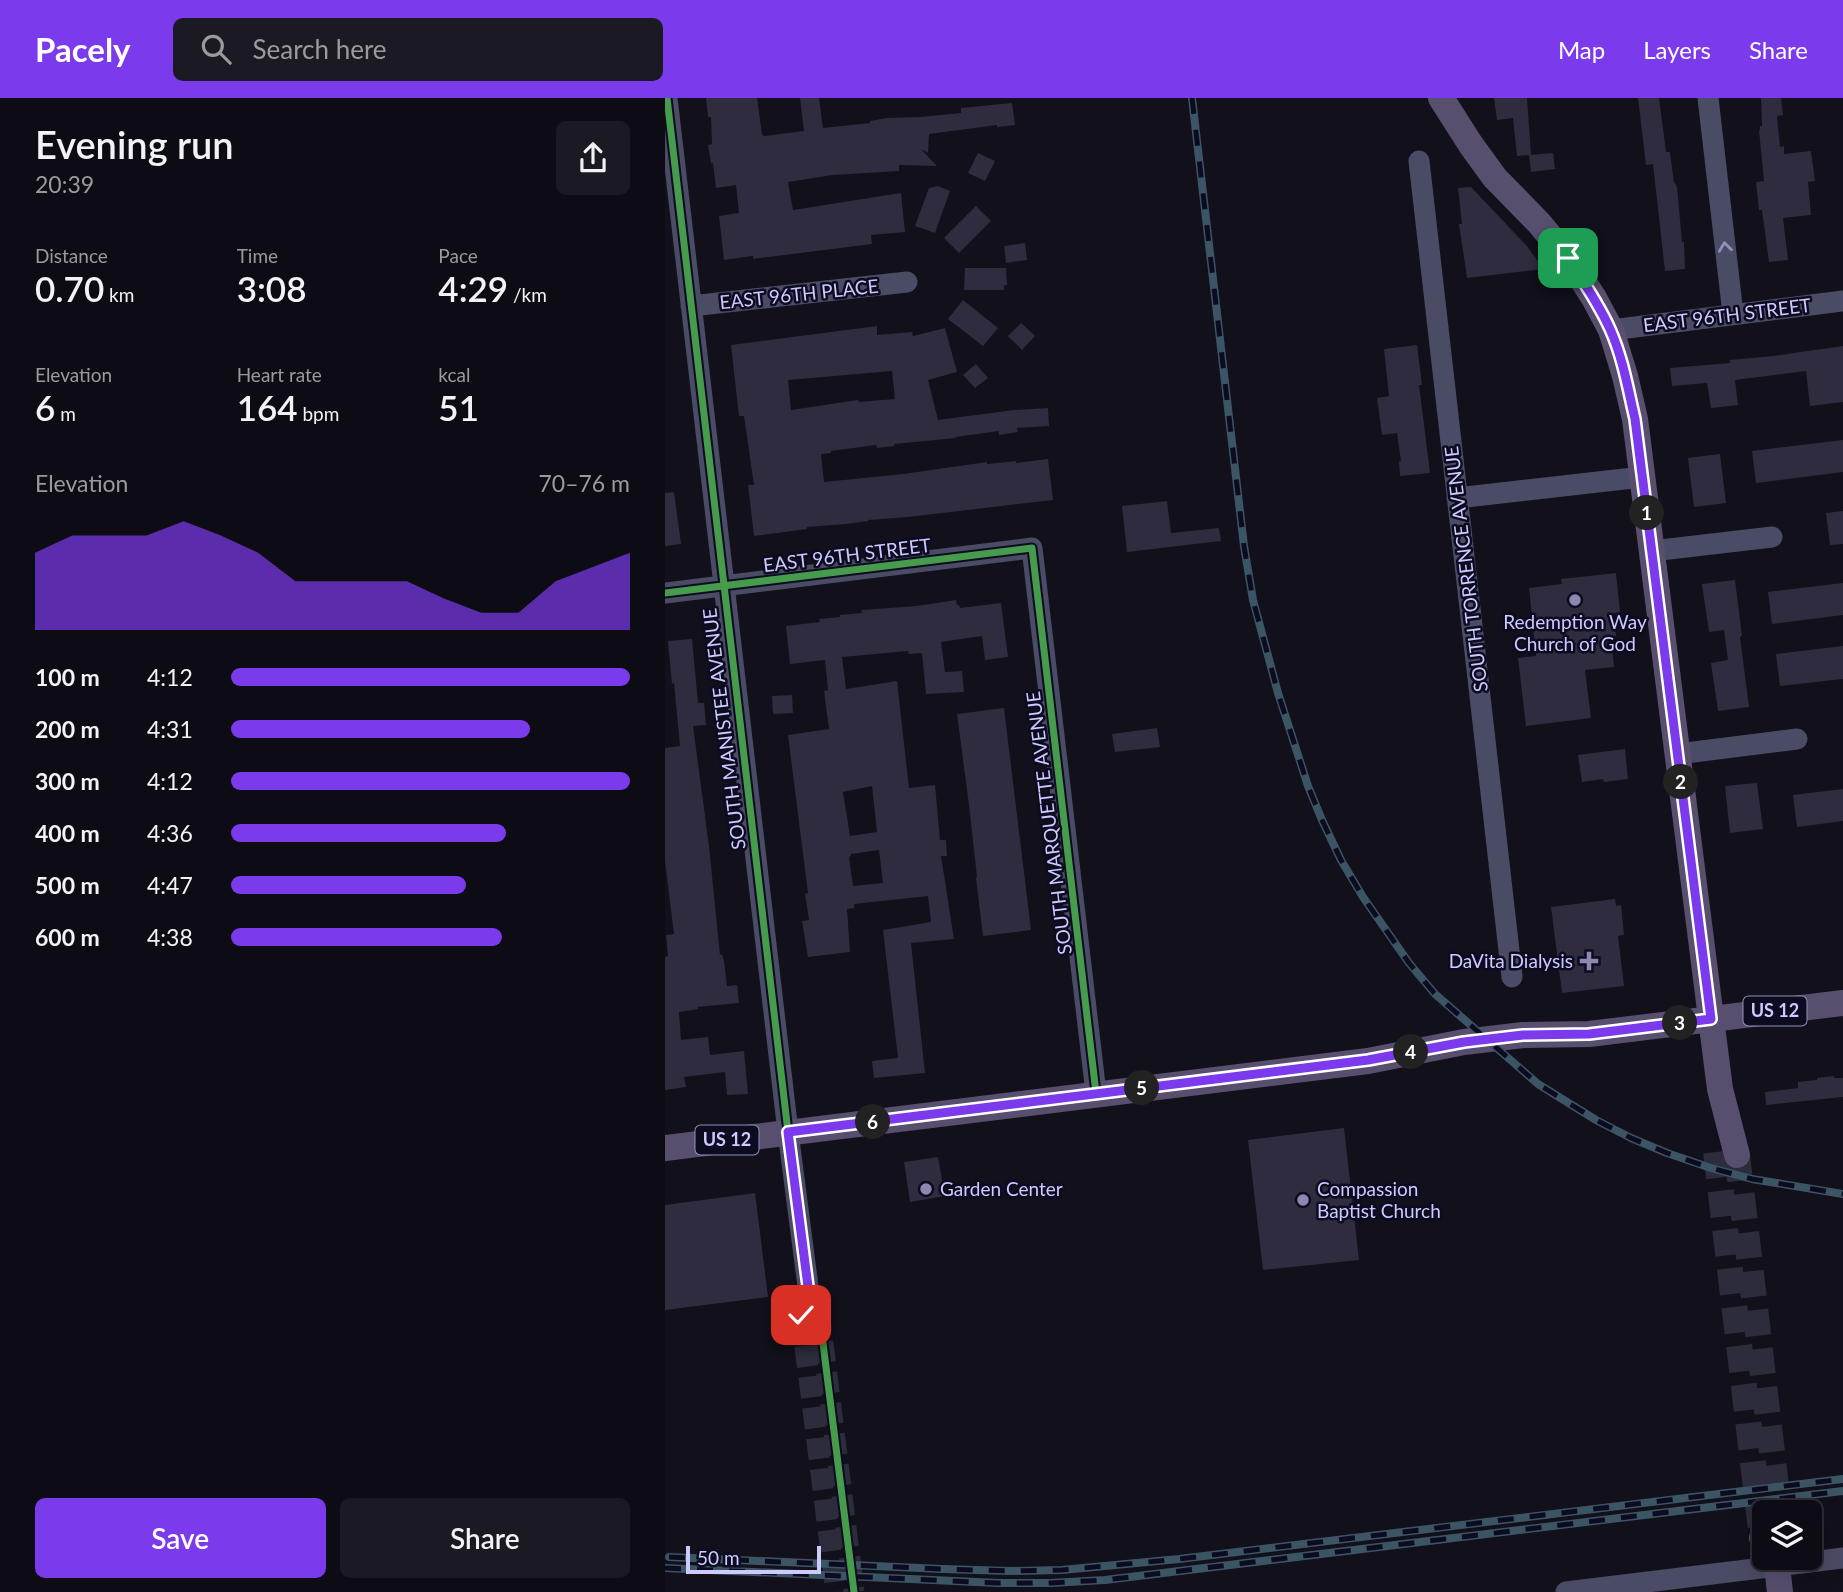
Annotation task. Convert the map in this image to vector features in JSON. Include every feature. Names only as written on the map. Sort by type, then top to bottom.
[{"type":"main road","points":[[1441,98],[1495,178],[1539,223],[1568,258],[1611,330],[1625,376],[1635,419],[1726,1154]]},
{"type":"main road","name":"US 12","points":[[665,1148],[1368,1060],[1467,1057],[1526,1050],[1589,1034],[1843,1003]]},
{"type":"street","name":"SOUTH MANISTEE AVENUE","points":[[667,98],[809,1307]]},
{"type":"street","points":[[1708,98],[1733,314]]},
{"type":"street","name":"SOUTH TORRENCE AVENUE","points":[[1419,161],[1512,977]]},
{"type":"street","name":"EAST 96TH PLACE","points":[[691,306],[907,282]]},
{"type":"street","name":"EAST 96TH STREET","points":[[1611,330],[1843,301]]},
{"type":"street","points":[[1457,498],[1642,477]]},
{"type":"street","points":[[1652,551],[1772,537]]},
{"type":"street","name":"EAST 96TH STREET","points":[[665,593],[1032,548]]},
{"type":"street","name":"SOUTH MARQUETTE AVENUE","points":[[1032,548],[1096,1093]]},
{"type":"street","points":[[1678,754],[1797,739]]},
{"type":"street","points":[[1822,1558],[1843,1558]]},
{"type":"street","points":[[1566,1592],[1752,1562]]},
{"type":"building","points":[[706,98],[757,98],[762,135],[765,136],[804,131],[800,98],[819,98],[823,128],[870,123],[887,118],[961,113],[961,108],[1012,103],[1015,125],[929,134],[928,153],[921,149],[937,166],[899,165],[899,171],[833,175],[788,182],[793,210],[901,193],[905,232],[871,235],[872,244],[753,259],[753,256],[724,260],[719,216],[739,213],[736,185],[716,188],[708,145],[712,144],[711,117],[708,117]]},
{"type":"building","points":[[1494,98],[1527,98],[1531,155],[1517,156],[1513,118],[1497,120]]},
{"type":"building","points":[[1638,98],[1659,98],[1666,152],[1670,152],[1674,183],[1677,187],[1685,269],[1665,271],[1653,164],[1646,165]]},
{"type":"building","points":[[1761,98],[1781,98],[1783,115],[1777,116],[1780,147],[1784,146],[1784,154],[1811,151],[1815,181],[1808,182],[1811,215],[1783,218],[1788,260],[1769,262],[1762,210],[1759,210],[1756,182],[1764,181],[1759,130],[1762,126]]},
{"type":"building","points":[[978,153],[995,161],[985,181],[968,173]]},
{"type":"building","points":[[1553,153],[1555,169],[1531,172],[1529,155]]},
{"type":"building","points":[[938,186],[950,191],[935,233],[915,226],[929,188]]},
{"type":"building","points":[[1471,187],[1526,245],[1544,269],[1467,278],[1459,224],[1462,224],[1458,188]]},
{"type":"building","points":[[976,206],[991,221],[959,253],[944,238]]},
{"type":"building","points":[[1025,243],[1027,260],[1006,263],[1004,246]]},
{"type":"building","points":[[965,268],[1006,268],[1007,285],[1004,285],[1004,290],[964,290]]},
{"type":"building","points":[[963,300],[998,328],[983,346],[948,319]]},
{"type":"building","points":[[1021,323],[1035,336],[1022,350],[1008,336]]},
{"type":"building","points":[[877,326],[877,335],[912,332],[913,336],[945,328],[957,372],[928,380],[938,420],[1048,408],[1049,426],[1017,428],[1018,432],[999,435],[999,431],[894,446],[877,448],[876,445],[831,451],[821,454],[824,482],[987,462],[1016,463],[1048,459],[1053,500],[807,527],[754,536],[748,485],[754,485],[744,416],[739,416],[731,345]],"holes":[[[892,371],[895,399],[858,400],[791,410],[788,380]]]},
{"type":"building","points":[[1417,345],[1430,473],[1400,476],[1397,433],[1382,435],[1377,398],[1389,396],[1384,349]]},
{"type":"building","points":[[1843,346],[1843,402],[1810,406],[1806,371],[1735,380],[1738,405],[1711,408],[1707,383],[1672,386],[1670,368],[1730,363],[1730,360]]},
{"type":"building","points":[[976,364],[988,378],[975,388],[963,375]]},
{"type":"building","points":[[1843,440],[1843,472],[1756,483],[1752,451]]},
{"type":"building","points":[[1720,454],[1726,503],[1694,507],[1688,458]]},
{"type":"building","points":[[674,492],[681,544],[665,546],[665,493]]},
{"type":"building","points":[[1167,501],[1171,533],[1219,528],[1221,541],[1127,552],[1122,506]]},
{"type":"building","points":[[1843,511],[1843,544],[1830,545],[1826,513]]},
{"type":"building","points":[[1616,573],[1620,612],[1614,613],[1616,636],[1611,636],[1614,667],[1585,670],[1591,718],[1526,726],[1518,658],[1536,656],[1529,588],[1562,584],[1561,579]]},
{"type":"building","points":[[1735,580],[1749,707],[1718,711],[1711,663],[1728,660],[1724,630],[1709,632],[1702,584]]},
{"type":"building","points":[[1843,583],[1843,615],[1772,624],[1768,592]]},
{"type":"building","points":[[956,600],[960,608],[1001,603],[1008,657],[985,660],[982,636],[941,642],[945,672],[962,671],[964,692],[926,694],[922,653],[909,654],[908,651],[842,657],[846,689],[897,681],[909,788],[935,785],[940,840],[946,840],[947,856],[941,856],[954,939],[911,943],[925,1073],[874,1078],[872,1061],[898,1058],[883,930],[931,922],[928,896],[854,904],[854,908],[847,909],[850,952],[808,957],[802,921],[809,920],[805,894],[808,893],[788,735],[829,729],[824,691],[828,690],[825,660],[790,664],[786,626],[820,622],[819,619],[862,613],[861,610]],"holes":[[[872,786],[877,832],[850,836],[843,792]],[[879,850],[883,883],[853,886],[849,857],[851,854]]]},
{"type":"building","points":[[692,639],[698,703],[704,703],[706,725],[693,726],[720,955],[722,954],[724,961],[727,986],[737,985],[739,1003],[697,1007],[698,1009],[679,1012],[681,1040],[708,1037],[710,1055],[744,1051],[748,1094],[727,1095],[725,1072],[684,1077],[686,1087],[665,1090],[665,957],[668,956],[666,935],[674,934],[665,861],[665,748],[680,746],[668,641]]},
{"type":"building","points":[[1843,646],[1843,679],[1780,686],[1776,654]]},
{"type":"building","points":[[792,695],[793,713],[773,714],[772,696]]},
{"type":"building","points":[[1004,708],[1031,930],[983,936],[957,714]]},
{"type":"building","points":[[1157,728],[1160,747],[1115,752],[1112,734]]},
{"type":"building","points":[[1625,749],[1628,779],[1582,782],[1578,755]]},
{"type":"building","points":[[1757,783],[1763,829],[1730,833],[1725,786]]},
{"type":"building","points":[[1843,789],[1843,821],[1797,827],[1793,795]]},
{"type":"building","name":"DaVita Dialysis","points":[[1615,899],[1616,906],[1621,905],[1624,935],[1618,936],[1624,986],[1562,993],[1551,907]]},
{"type":"building","points":[[1834,1076],[1843,1078],[1843,1097],[1766,1105],[1765,1092],[1798,1088],[1798,1082]]},
{"type":"building","name":"Compassion Baptist Church","points":[[1344,1128],[1359,1260],[1263,1270],[1248,1140]]},
{"type":"building","points":[[938,1157],[945,1196],[910,1202],[904,1162]]},
{"type":"building","points":[[755,1193],[768,1297],[665,1310],[665,1205]]},
{"type":"tunnel","points":[[1716,1152],[1757,1500]]},
{"type":"tunnel","points":[[1737,1155],[1778,1500]]},
{"type":"tunnel","points":[[819,1311],[854,1592]]},
{"type":"tunnel","points":[[801,1315],[836,1592]]},
{"type":"railway","points":[[1192,98],[1244,546],[1253,600],[1278,693],[1308,786],[1341,860],[1409,963],[1435,994],[1538,1084],[1596,1120],[1667,1153],[1752,1179],[1843,1194]]},
{"type":"railway","points":[[669,1557],[942,1569],[1062,1570],[1179,1559],[1843,1479]]},
{"type":"railway","points":[[665,1568],[998,1583],[1105,1580],[1843,1491]]},
{"type":"cycle path","points":[[667,98],[788,1132],[809,1294],[819,1311],[854,1592]]},
{"type":"cycle path","points":[[665,593],[1032,548],[1096,1093]]},
{"type":"place","name":"Redemption Way Church of God","points":[[1575,600]]},
{"type":"place","name":"DaVita Dialysis","points":[[1589,961]]},
{"type":"place","name":"Garden Center","points":[[926,1189]]},
{"type":"place","name":"Compassion Baptist Church","points":[[1303,1200]]},
{"type":"route","points":[[801,1315],[809,1294],[788,1132],[1368,1060],[1464,1042],[1523,1035],[1589,1034],[1711,1019],[1635,419],[1611,330],[1568,258]]}]
